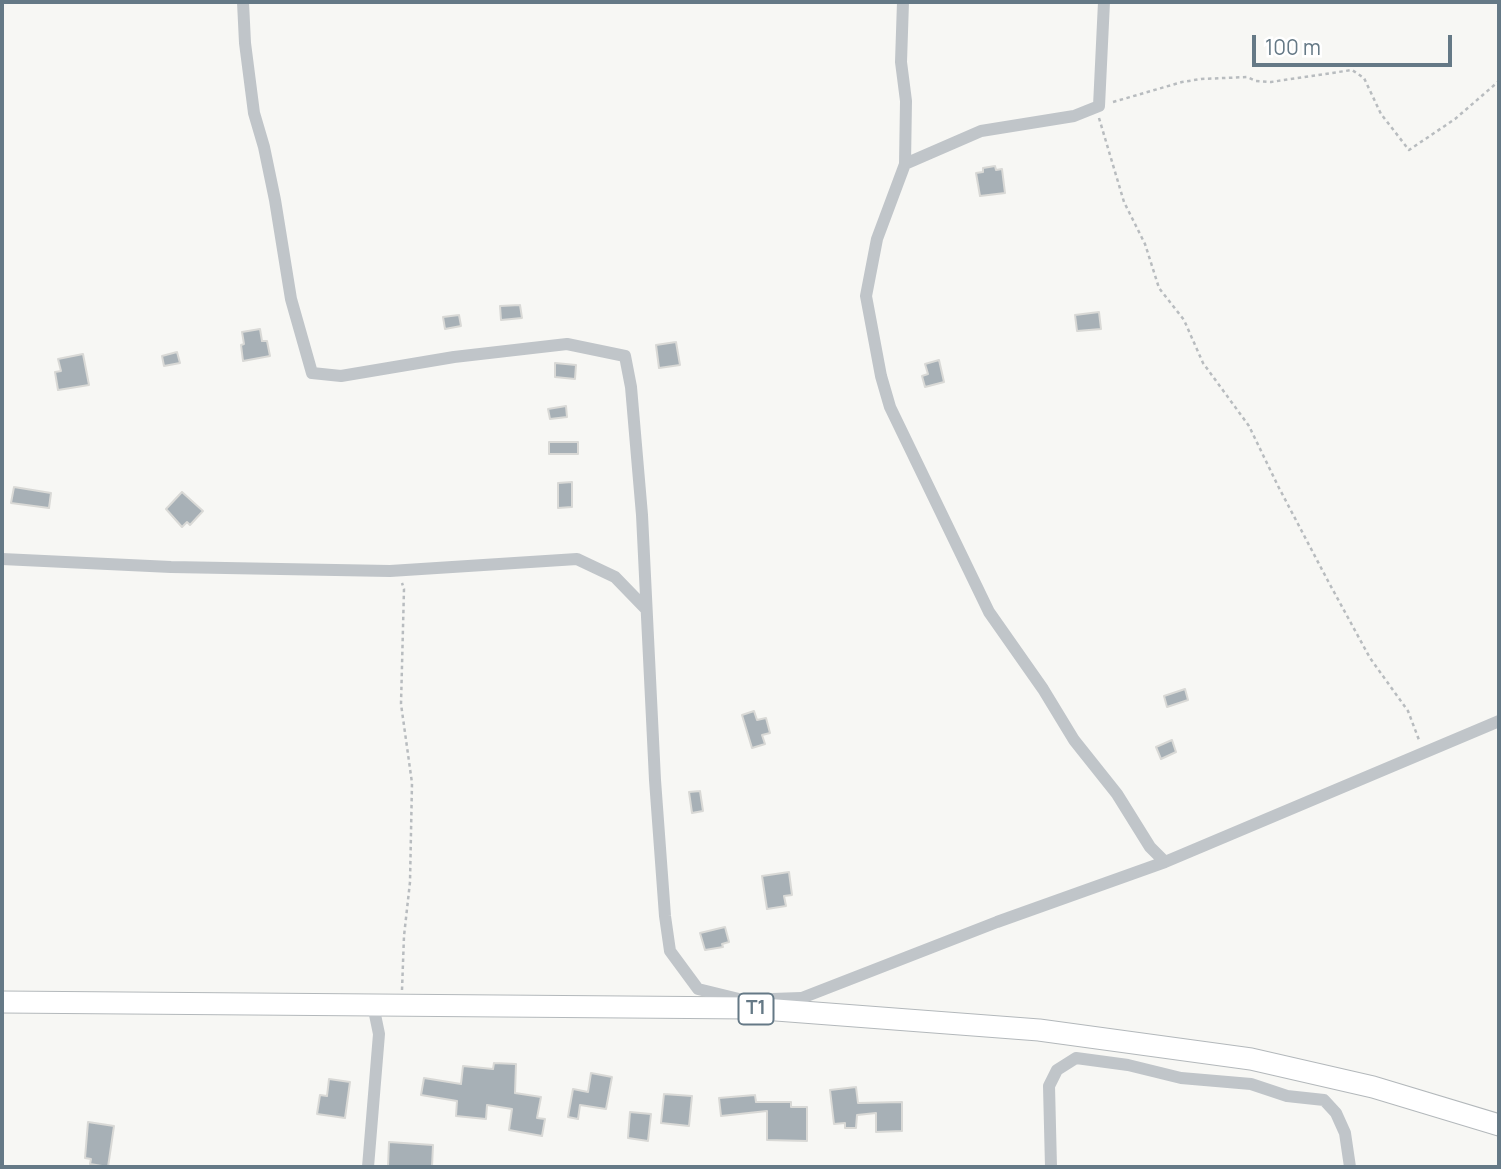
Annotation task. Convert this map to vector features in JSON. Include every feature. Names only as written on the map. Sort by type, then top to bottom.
[{"type":"highway","name":"T1","points":[[2,1002],[771,1010],[1039,1030],[1251,1059],[1373,1087],[1499,1125]]},
{"type":"street","points":[[243,2],[254,113],[264,148],[291,299],[312,373],[341,376],[454,356],[567,344],[625,356],[635,426],[664,902],[670,951],[698,989],[743,1000],[801,998]]},
{"type":"street","points":[[903,2],[901,62],[906,101],[905,164],[877,239],[866,296],[881,376],[890,407],[989,612],[1043,689],[1074,740],[1117,794],[1150,847],[1165,862]]},
{"type":"street","points":[[905,164],[981,131],[1074,116],[1099,106],[1104,2]]},
{"type":"street","points":[[2,559],[171,567],[396,570],[577,559],[615,577],[646,609]]},
{"type":"street","points":[[771,1010],[998,922],[1165,862],[1499,721]]},
{"type":"street","points":[[368,1167],[379,1034],[373,1005]]},
{"type":"street","points":[[1051,1167],[1049,1087],[1057,1070],[1076,1058],[1128,1065],[1181,1078],[1251,1084],[1287,1096],[1324,1100],[1336,1113],[1345,1133],[1350,1167]]},
{"type":"path","points":[[1424,752],[1408,710],[1370,658],[1278,486],[1250,426],[1203,363],[1184,320],[1159,288],[1145,244],[1124,202],[1112,168],[1099,117],[1099,106],[1201,79],[1247,77],[1256,81],[1272,82],[1352,70],[1364,78],[1381,114],[1409,150],[1455,119],[1499,81]]},
{"type":"path","points":[[396,570],[404,589],[401,704],[412,783],[410,882],[402,959],[402,998],[406,1006]]},
{"type":"building","points":[[995,166],[996,170],[1002,169],[1005,193],[980,196],[976,173],[983,172],[983,168]]},
{"type":"building","points":[[520,305],[522,318],[501,320],[500,306]]},
{"type":"building","points":[[1099,312],[1101,329],[1077,331],[1075,315]]},
{"type":"building","points":[[459,315],[461,326],[445,329],[443,317]]},
{"type":"building","points":[[260,329],[262,341],[267,341],[270,356],[243,361],[242,332]]},
{"type":"building","points":[[676,342],[680,365],[659,368],[656,345]]},
{"type":"building","points":[[177,352],[180,363],[164,366],[162,356]]},
{"type":"building","points":[[83,354],[89,385],[58,390],[55,372],[61,371],[58,359]]},
{"type":"building","points":[[939,360],[944,382],[925,387],[922,376],[928,374],[925,364]]},
{"type":"building","points":[[555,363],[576,365],[575,379],[555,377]]},
{"type":"building","points":[[566,406],[567,417],[550,419],[548,409]]},
{"type":"building","points":[[549,442],[578,442],[578,454],[549,454]]},
{"type":"building","points":[[572,482],[572,507],[558,508],[558,483]]},
{"type":"building","points":[[14,487],[51,493],[49,508],[11,503]]},
{"type":"building","points":[[182,492],[203,511],[190,525],[187,522],[182,527],[166,509]]},
{"type":"building","points":[[1185,689],[1188,700],[1167,707],[1164,696]]},
{"type":"building","points":[[754,711],[757,720],[766,718],[770,733],[762,735],[765,744],[752,748],[742,715]]},
{"type":"building","points":[[1172,740],[1176,752],[1161,759],[1156,747]]},
{"type":"building","points":[[700,791],[703,811],[692,813],[689,792]]},
{"type":"building","points":[[789,872],[792,895],[784,896],[786,906],[767,909],[762,876]]},
{"type":"building","points":[[725,927],[729,942],[722,944],[723,947],[705,950],[700,933]]},
{"type":"building","points":[[494,1063],[516,1064],[515,1093],[541,1097],[537,1118],[545,1119],[542,1136],[509,1130],[512,1109],[487,1105],[486,1119],[456,1116],[457,1101],[421,1095],[424,1078],[461,1084],[463,1066],[493,1069]]},
{"type":"building","points":[[591,1073],[612,1077],[606,1109],[580,1105],[578,1119],[568,1117],[573,1089],[588,1092]]},
{"type":"building","points":[[329,1079],[350,1082],[345,1118],[317,1114],[320,1095],[327,1096]]},
{"type":"building","points":[[856,1087],[858,1103],[902,1102],[902,1131],[876,1132],[876,1113],[857,1115],[856,1128],[845,1128],[845,1123],[834,1124],[830,1090]]},
{"type":"building","points":[[664,1094],[692,1096],[689,1126],[661,1123]]},
{"type":"building","points":[[755,1095],[756,1102],[791,1102],[791,1107],[807,1107],[807,1141],[767,1140],[767,1111],[721,1116],[719,1098]]},
{"type":"building","points":[[630,1112],[651,1114],[648,1141],[628,1138]]},
{"type":"building","points":[[88,1122],[114,1126],[108,1167],[90,1164],[91,1159],[85,1158]]},
{"type":"building","points":[[389,1142],[433,1145],[432,1167],[388,1167]]}]
